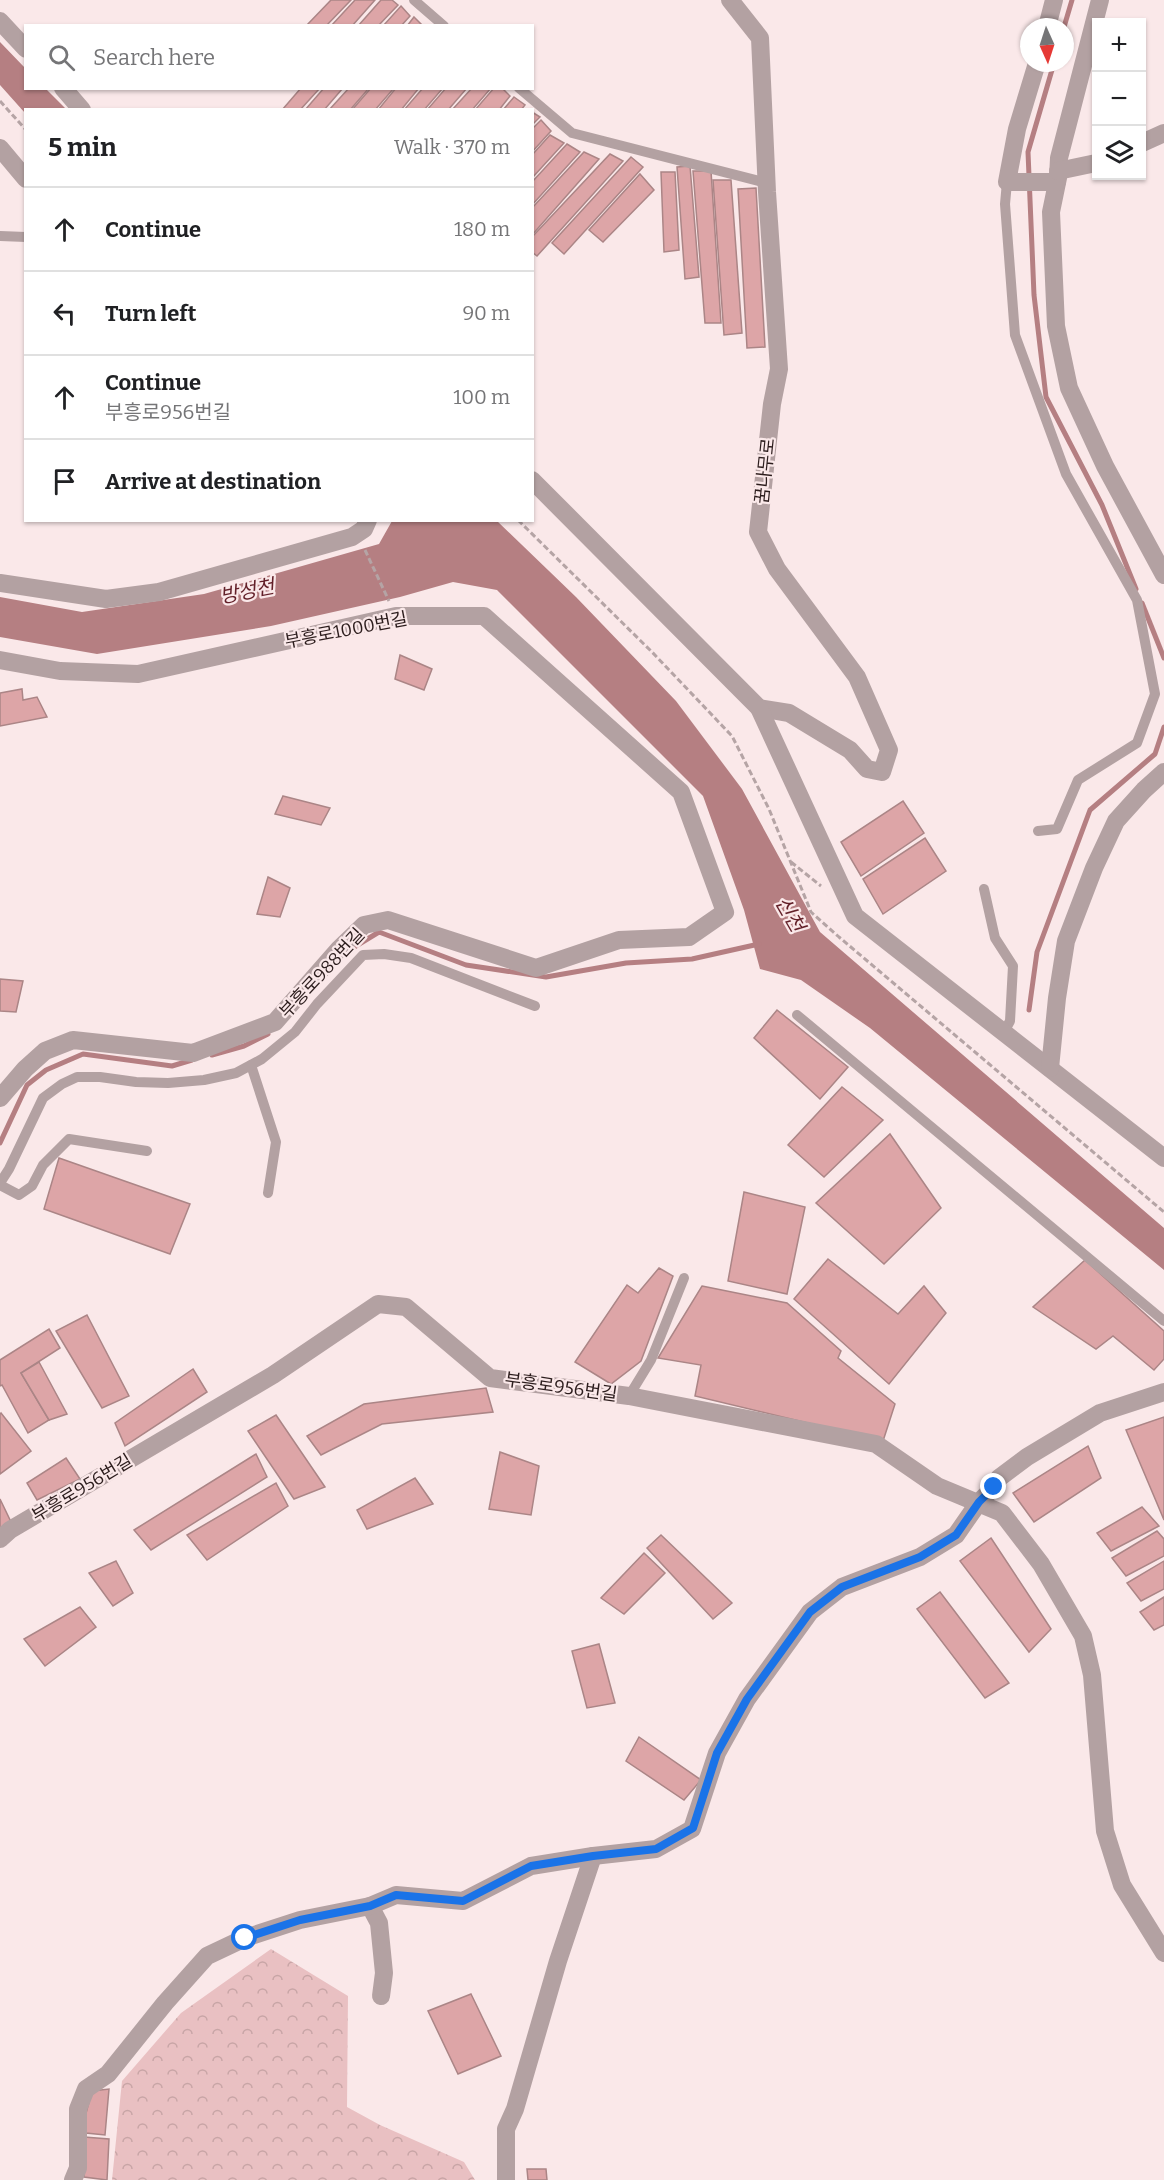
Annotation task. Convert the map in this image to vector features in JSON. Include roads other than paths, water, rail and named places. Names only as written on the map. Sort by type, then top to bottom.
[{"type":"street","name":"꿈나무로","points":[[730,0],[760,38],[779,369],[772,404],[758,532],[777,569],[857,677],[889,750],[882,772],[867,769],[850,750],[789,713],[759,708]]},
{"type":"street","points":[[1049,18],[1054,0]]},
{"type":"street","points":[[1100,0],[1059,158],[1051,212],[1056,326],[1069,388],[1106,466],[1164,575]]},
{"type":"street","points":[[0,21],[24,47]]},
{"type":"street","points":[[1034,72],[1017,129],[1007,182],[1057,176],[1092,164]]},
{"type":"street","points":[[65,90],[80,108]]},
{"type":"street","points":[[1146,141],[1164,133]]},
{"type":"street","points":[[0,148],[24,177]]},
{"type":"street","points":[[534,482],[759,708],[855,916],[1164,1158]]},
{"type":"street","points":[[0,583],[106,599],[149,593],[352,537],[363,527]]},
{"type":"street","name":"부흥로1000번길","points":[[0,660],[60,671],[138,674],[396,616],[484,616],[681,792],[725,912]]},
{"type":"street","points":[[1050,1068],[1057,998],[1066,941],[1094,868],[1116,820],[1164,772]]},
{"type":"street","name":"부흥로988번길","points":[[0,1098],[25,1069],[45,1051],[73,1040],[193,1053],[275,1022],[339,949],[364,925],[388,920],[536,968],[619,940],[689,937],[725,912]]},
{"type":"street","name":"부흥로956번길","points":[[0,1539],[10,1530],[273,1375],[378,1304],[406,1307],[490,1378],[629,1396],[876,1444],[937,1486],[1002,1513],[1041,1564],[1083,1636],[1092,1675],[1105,1831],[1122,1886],[1164,1953]]},
{"type":"street","points":[[74,2180],[78,2168],[78,2109],[86,2089],[108,2074],[165,2003],[207,1956],[245,1938],[300,1920],[370,1906],[396,1895],[463,1901],[531,1866],[656,1849],[693,1828],[717,1753],[747,1699],[810,1612],[842,1587],[920,1557],[956,1535],[999,1478],[1027,1457],[1100,1413],[1164,1392]]},
{"type":"street","points":[[506,2180],[506,2129],[515,2109],[558,1961],[593,1856]]},
{"type":"street","points":[[370,1906],[379,1923],[384,1973],[381,1996]]},
{"type":"lane","points":[[414,0],[442,24]]},
{"type":"lane","points":[[521,90],[572,133],[767,183]]},
{"type":"lane","points":[[1007,182],[1005,204],[1015,336],[1066,474],[1137,600],[1155,694],[1137,743],[1078,780],[1057,829],[1038,831]]},
{"type":"lane","points":[[0,236],[24,237]]},
{"type":"lane","points":[[984,889],[995,938],[1013,966],[1010,1021],[1004,1032]]},
{"type":"lane","points":[[147,1151],[69,1139],[43,1165],[32,1186],[20,1195],[0,1184],[43,1098],[62,1084],[76,1077],[168,1083],[204,1080],[236,1073],[262,1059],[295,1032],[317,1004],[363,955],[384,954],[411,958],[535,1006]]},
{"type":"lane","points":[[796,1015],[1164,1320]]},
{"type":"lane","points":[[251,1065],[276,1142],[268,1193]]},
{"type":"lane","points":[[629,1396],[651,1360],[684,1278]]},
{"type":"water","points":[[0,42],[24,67],[24,90],[47,90],[65,108],[24,108],[24,112],[0,85]]},
{"type":"water","points":[[391,522],[498,522],[576,597],[676,701],[742,789],[820,932],[1164,1228],[1164,1270],[870,1028],[801,980],[760,969],[744,910],[703,796],[497,590],[453,582],[400,597],[271,626],[97,654],[0,637],[0,597],[82,612],[204,594],[379,544]]},
{"type":"waterway","points":[[1067,18],[1072,0]]},
{"type":"waterway","points":[[1051,72],[1028,152],[1034,295],[1046,397],[1102,505],[1136,589]]},
{"type":"waterway","points":[[1142,603],[1164,658]]},
{"type":"waterway","points":[[1029,1010],[1037,952],[1090,810],[1155,754],[1164,727]]},
{"type":"waterway","points":[[351,949],[379,932],[466,965],[546,977],[626,963],[692,959],[759,944]]},
{"type":"waterway","points":[[212,1055],[244,1046],[268,1034]]},
{"type":"waterway","points":[[0,1143],[27,1085],[46,1070],[83,1054],[172,1066],[192,1060]]},
{"type":"water label","name":"방성천","points":[[247,591]]},
{"type":"water label","name":"신천","points":[[790,914]]}]
